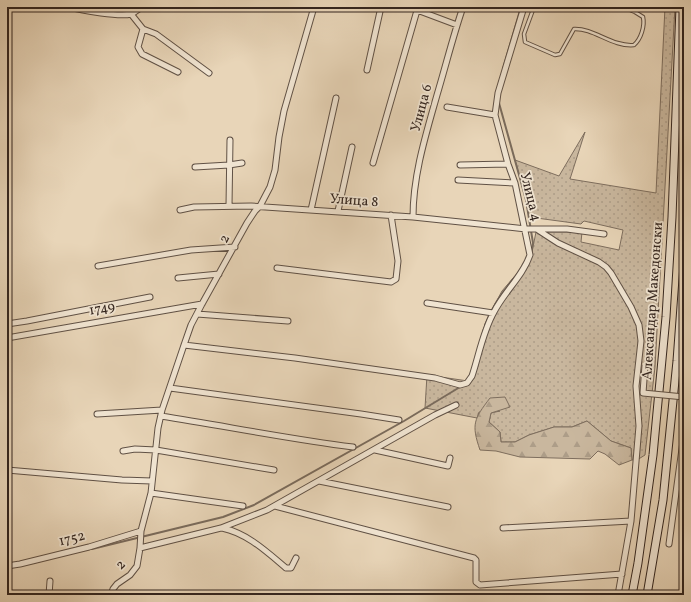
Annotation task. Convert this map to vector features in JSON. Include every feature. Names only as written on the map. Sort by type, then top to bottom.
[{"type":"street","points":[[70,7],[91,12],[121,14],[131,14],[142,7]]},
{"type":"street","name":"2","points":[[111,595],[117,584],[134,571],[137,566],[141,531],[151,493],[158,428],[162,410],[184,345],[202,304],[247,223],[260,206],[270,187],[275,170],[284,110],[314,7]]},
{"type":"street","points":[[367,70],[381,7]]},
{"type":"street","name":"Улица 6","points":[[413,217],[413,200],[428,128],[463,7]]},
{"type":"street","name":"Улица 4","points":[[184,345],[295,358],[435,378],[460,385],[467,383],[472,376],[493,313],[502,297],[527,263],[530,255],[526,229],[515,183],[508,164],[495,115],[498,93],[524,7]]},
{"type":"street","name":"Александар Македонски","points":[[632,595],[653,455],[666,317],[672,217],[680,7]]},
{"type":"street","points":[[372,163],[417,8],[457,25]]},
{"type":"street","points":[[131,14],[142,29],[156,34],[209,73]]},
{"type":"street","points":[[142,29],[138,47],[142,54],[178,72]]},
{"type":"street","points":[[311,210],[336,98]]},
{"type":"street","points":[[447,106],[495,115]]},
{"type":"street","points":[[229,206],[230,140]]},
{"type":"street","points":[[338,212],[352,147]]},
{"type":"street","points":[[195,167],[242,163]]},
{"type":"street","points":[[460,165],[508,164]]},
{"type":"street","points":[[458,180],[515,183]]},
{"type":"street","name":"Улица 8","points":[[180,210],[229,206],[260,206],[391,215],[526,229],[562,229],[604,234]]},
{"type":"street","points":[[277,268],[391,282],[396,279],[398,262],[391,215]]},
{"type":"street","points":[[538,230],[558,243],[599,262],[606,267],[631,307],[639,325],[641,341],[636,386],[639,426],[631,521],[618,595]]},
{"type":"street","points":[[98,266],[191,250],[235,247]]},
{"type":"street","name":"Александар Македонски","points":[[647,595],[663,500],[676,369],[684,265]]},
{"type":"street","points":[[178,278],[219,274]]},
{"type":"street","points":[[7,324],[150,298]]},
{"type":"street","points":[[427,303],[493,313]]},
{"type":"street","name":"1749","points":[[7,338],[202,304]]},
{"type":"street","points":[[197,314],[288,321]]},
{"type":"street","points":[[645,365],[643,393],[684,397]]},
{"type":"street","points":[[170,388],[400,420]]},
{"type":"street","points":[[140,548],[221,528],[252,517],[275,506],[435,415],[456,405]]},
{"type":"street","points":[[97,414],[162,410]]},
{"type":"street","points":[[161,416],[239,428],[310,442],[353,447]]},
{"type":"street","points":[[669,544],[684,434]]},
{"type":"street","points":[[123,451],[135,449],[156,450],[274,470]]},
{"type":"street","points":[[375,450],[448,466],[450,458]]},
{"type":"street","points":[[7,470],[152,482]]},
{"type":"street","points":[[319,481],[448,507]]},
{"type":"street","points":[[151,493],[243,506]]},
{"type":"street","points":[[275,506],[474,558],[476,560],[476,582],[480,585],[622,574]]},
{"type":"street","points":[[503,528],[631,521]]},
{"type":"street","points":[[221,528],[239,533],[256,544],[286,568],[291,568],[296,558]]},
{"type":"street","name":"1752","points":[[7,566],[89,547],[141,531]]},
{"type":"street","points":[[49,595],[50,582]]},
{"type":"lane","points":[[534,7],[524,34],[525,42],[555,55],[560,54],[574,29],[581,29],[618,44],[634,45],[638,42],[642,32],[643,18],[635,12],[623,7]]},
{"type":"green space","points":[[665,7],[675,7],[655,367],[645,455],[637,460],[632,460],[631,448],[611,441],[587,421],[572,427],[554,427],[529,435],[515,442],[501,442],[500,432],[489,422],[491,413],[500,411],[479,412],[477,418],[425,408],[427,375],[468,381],[474,367],[483,330],[490,313],[502,291],[531,257],[536,232],[582,232],[581,242],[619,250],[623,230],[584,221],[581,224],[529,217],[515,160],[559,176],[585,132],[570,179],[656,193]]},
{"type":"green space","points":[[505,397],[510,407],[491,413],[489,422],[500,432],[501,442],[515,442],[529,435],[554,427],[572,427],[587,421],[611,441],[631,448],[632,460],[619,465],[605,454],[598,451],[590,459],[520,457],[496,451],[480,450],[475,428],[477,417],[490,398]]},
{"type":"waterway","points":[[503,69],[521,7]]},
{"type":"waterway","points":[[499,103],[526,200],[533,243],[531,254]]},
{"type":"waterway","points":[[485,325],[498,300],[515,277]]},
{"type":"waterway","points":[[92,549],[223,517],[254,505],[404,421],[460,387]]}]
